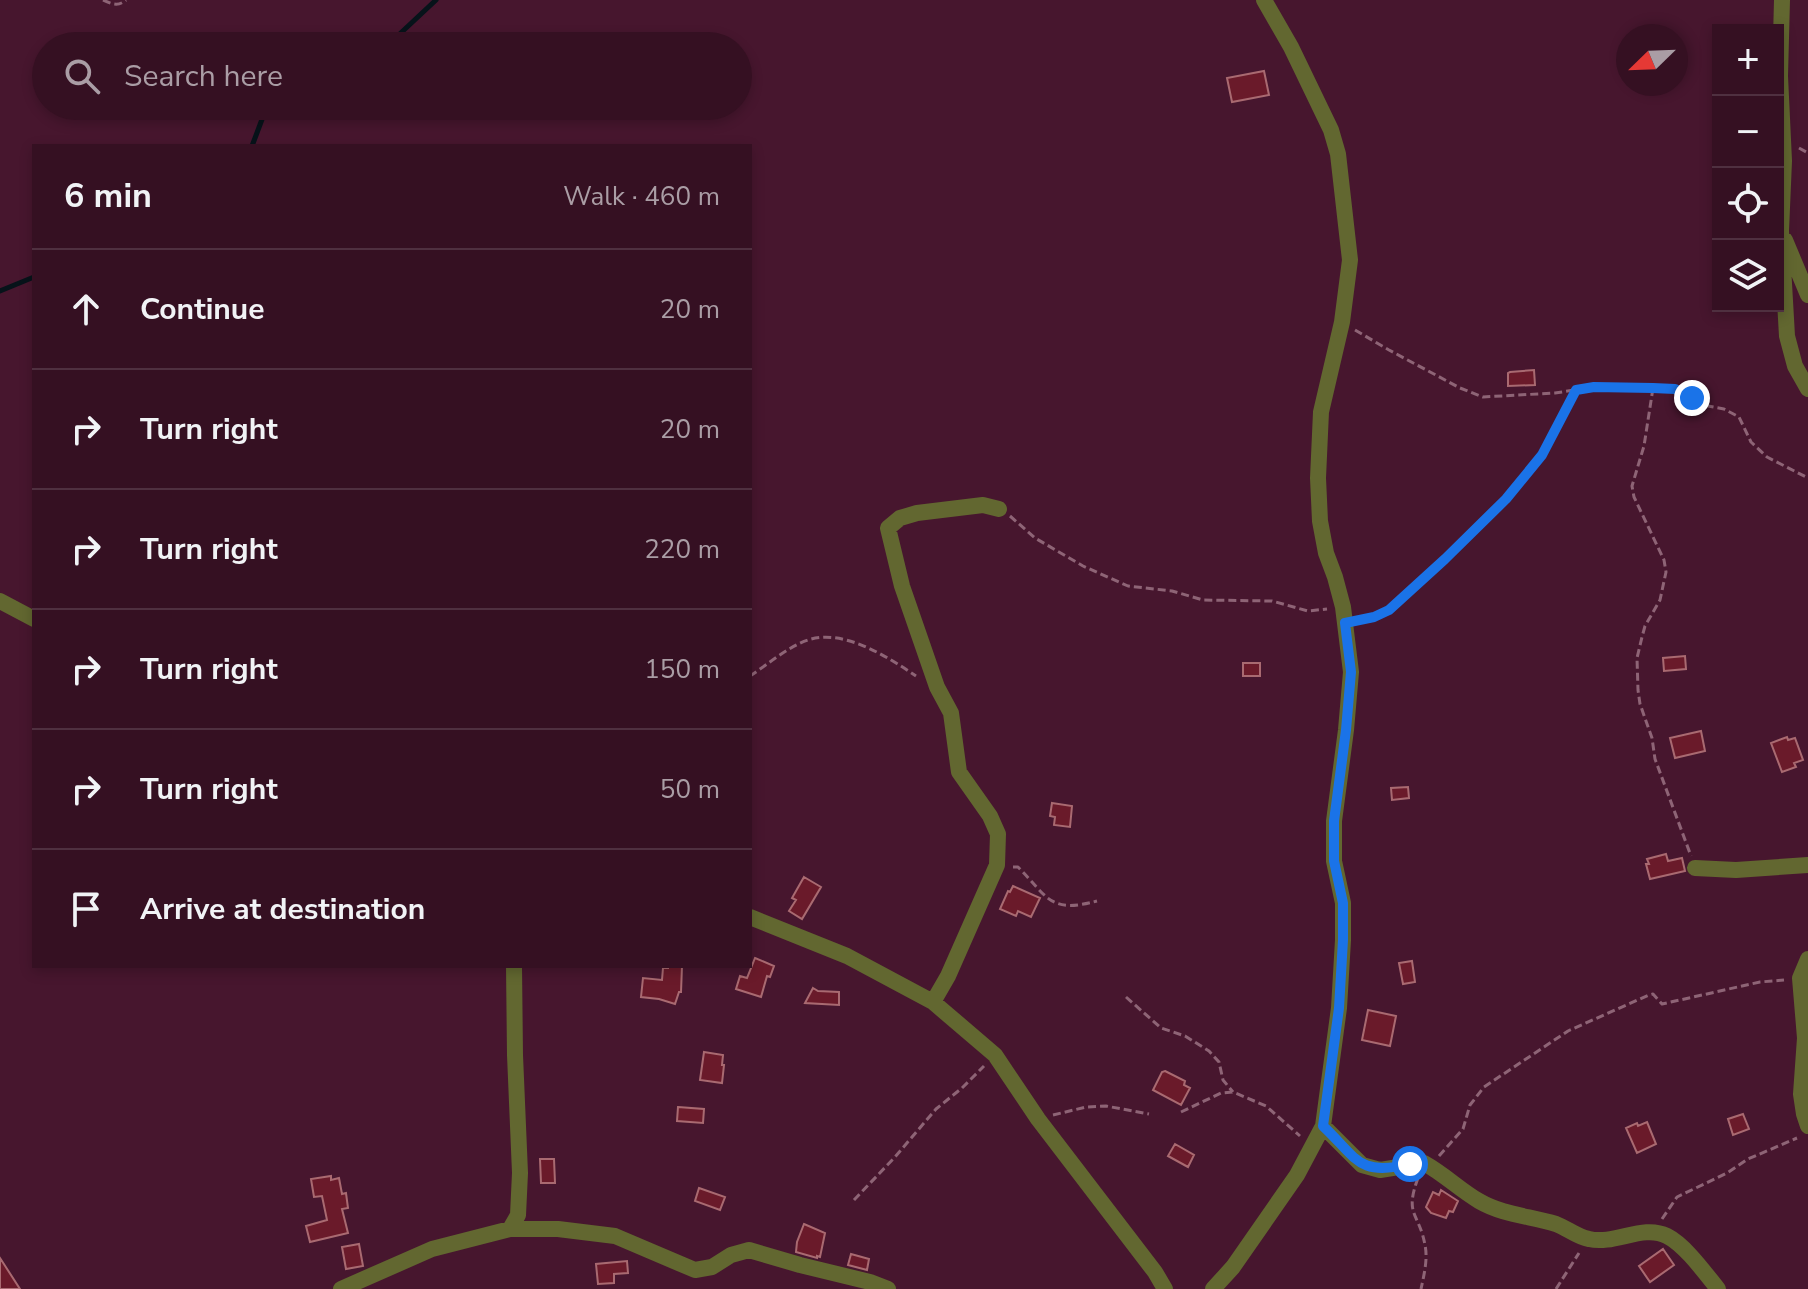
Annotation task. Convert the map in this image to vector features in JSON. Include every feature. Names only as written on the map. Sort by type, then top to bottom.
[{"type":"street","points":[[1213,1289],[1233,1267],[1297,1175],[1323,1126],[1339,1008],[1342,953],[1343,903],[1334,861],[1334,821],[1351,672],[1344,615],[1320,521],[1318,478],[1321,412],[1342,322],[1350,260],[1338,154],[1331,130],[1303,70],[1264,0]]},
{"type":"street","points":[[1782,0],[1780,76],[1784,168]]},
{"type":"street","points":[[1784,238],[1808,295]]},
{"type":"street","points":[[1782,240],[1787,336],[1795,366],[1808,389]]},
{"type":"street","points":[[933,1002],[948,976],[997,865],[998,834],[990,816],[959,772],[951,713],[937,687],[902,586],[888,528],[900,518],[917,513],[983,505],[999,509]]},
{"type":"street","points":[[0,601],[32,618]]},
{"type":"street","points":[[1695,868],[1736,870],[1808,865]]},
{"type":"street","points":[[752,918],[847,956],[933,1002],[995,1055],[1038,1119],[1165,1289]]},
{"type":"street","points":[[1808,959],[1800,978],[1805,1038],[1801,1094],[1808,1126]]},
{"type":"street","points":[[510,1229],[518,1215],[520,1173],[514,968]]},
{"type":"street","points":[[1323,1126],[1362,1165],[1380,1170],[1428,1165],[1480,1202],[1504,1213],[1543,1220],[1587,1239],[1606,1241],[1654,1231],[1668,1236],[1679,1244],[1718,1289]]},
{"type":"street","points":[[341,1289],[432,1249],[510,1229],[558,1229],[615,1236],[695,1270],[712,1267],[731,1255],[749,1250],[888,1289]]},
{"type":"path","points":[[103,0],[119,5],[126,0]]},
{"type":"path","points":[[1342,322],[1460,388],[1483,397],[1555,393],[1594,387],[1675,389],[1739,417],[1751,442],[1767,457],[1808,478]]},
{"type":"path","points":[[1653,388],[1644,446],[1632,486],[1634,497],[1664,560],[1666,572],[1660,600],[1645,626],[1637,658],[1638,690],[1655,759],[1695,868]]},
{"type":"path","points":[[999,509],[1023,525],[1035,538],[1083,566],[1128,586],[1172,591],[1203,600],[1272,601],[1308,611],[1374,617],[1389,610],[1506,499],[1542,455],[1576,390]]},
{"type":"path","points":[[752,675],[804,641],[820,637],[857,643],[889,657],[937,687]]},
{"type":"path","points":[[997,865],[1018,867],[1047,900],[1069,906],[1097,901]]},
{"type":"path","points":[[1421,1289],[1425,1272],[1425,1242],[1411,1199],[1428,1165],[1463,1129],[1470,1105],[1480,1091],[1568,1031],[1649,995],[1653,994],[1665,1004],[1760,982],[1800,978]]},
{"type":"path","points":[[1126,997],[1161,1028],[1185,1036],[1209,1051],[1219,1062],[1223,1080],[1233,1092],[1266,1106],[1312,1147]]},
{"type":"path","points":[[854,1200],[936,1109],[995,1055]]},
{"type":"path","points":[[1181,1112],[1221,1093],[1233,1092]]},
{"type":"path","points":[[1038,1119],[1086,1107],[1106,1106],[1149,1114]]},
{"type":"path","points":[[1654,1231],[1677,1197],[1727,1173],[1748,1159],[1808,1133]]},
{"type":"path","points":[[1556,1289],[1587,1239]]},
{"type":"building","points":[[1264,71],[1269,95],[1232,102],[1227,78]]},
{"type":"building","points":[[1534,370],[1535,385],[1508,386],[1508,373]]},
{"type":"building","points":[[1685,656],[1686,669],[1664,671],[1663,658]]},
{"type":"building","points":[[1243,663],[1260,663],[1260,676],[1243,676]]},
{"type":"building","points":[[1701,731],[1705,751],[1675,758],[1670,738]]},
{"type":"building","points":[[1787,737],[1788,740],[1795,738],[1803,760],[1794,763],[1796,767],[1782,772],[1771,743]]},
{"type":"building","points":[[1408,787],[1409,798],[1392,800],[1391,788]]},
{"type":"building","points":[[1052,803],[1072,806],[1070,827],[1054,825],[1055,817],[1050,816]]},
{"type":"building","points":[[1666,854],[1668,861],[1682,858],[1685,871],[1650,879],[1647,859]]},
{"type":"building","points":[[804,877],[821,887],[802,919],[789,911],[796,900],[792,898]]},
{"type":"building","points":[[1013,886],[1040,898],[1031,917],[1018,911],[1016,916],[1000,909]]},
{"type":"building","points":[[755,958],[774,966],[770,977],[767,976],[761,997],[736,989],[740,976],[747,978]]},
{"type":"building","points":[[1412,961],[1415,982],[1403,984],[1399,963]]},
{"type":"building","points":[[663,968],[682,968],[681,992],[675,1004],[641,997],[643,978],[662,980]]},
{"type":"building","points":[[813,988],[839,992],[839,1005],[805,1003]]},
{"type":"building","points":[[1368,1010],[1396,1016],[1390,1046],[1362,1040]]},
{"type":"building","points":[[704,1052],[723,1055],[722,1083],[700,1080]]},
{"type":"building","points":[[1165,1071],[1185,1081],[1184,1085],[1190,1088],[1181,1105],[1153,1090]]},
{"type":"building","points":[[678,1107],[704,1109],[703,1123],[677,1121]]},
{"type":"building","points":[[1743,1114],[1749,1129],[1733,1135],[1728,1119]]},
{"type":"building","points":[[1647,1122],[1656,1144],[1637,1153],[1626,1128]]},
{"type":"building","points":[[1175,1144],[1194,1155],[1188,1167],[1168,1156]]},
{"type":"building","points":[[540,1159],[554,1159],[555,1183],[541,1183]]},
{"type":"building","points":[[331,1176],[331,1180],[339,1178],[342,1194],[346,1193],[348,1208],[342,1209],[348,1233],[310,1242],[306,1226],[327,1220],[322,1196],[314,1197],[311,1179]]},
{"type":"building","points":[[699,1188],[725,1197],[720,1210],[695,1201]]},
{"type":"building","points":[[1441,1190],[1458,1201],[1446,1218],[1431,1213],[1426,1207],[1433,1192],[1439,1195]]},
{"type":"building","points":[[804,1224],[825,1233],[820,1257],[796,1252]]},
{"type":"building","points":[[359,1244],[363,1266],[346,1269],[342,1247]]},
{"type":"building","points":[[1663,1249],[1674,1265],[1650,1282],[1639,1266]]},
{"type":"building","points":[[851,1254],[869,1259],[867,1270],[848,1265]]},
{"type":"building","points":[[0,1258],[20,1289],[0,1289]]},
{"type":"building","points":[[627,1261],[628,1273],[614,1274],[614,1283],[598,1284],[596,1264]]},
{"type":"waterway","points":[[402,32],[436,0]]},
{"type":"waterway","points":[[253,144],[262,120]]},
{"type":"waterway","points":[[0,291],[32,278]]},
{"type":"route","points":[[1410,1164],[1380,1170],[1362,1165],[1323,1126],[1339,1008],[1343,940],[1343,903],[1334,861],[1334,821],[1351,672],[1345,623],[1374,617],[1389,610],[1506,499],[1542,455],[1576,390],[1594,387],[1675,389],[1692,398]]}]
